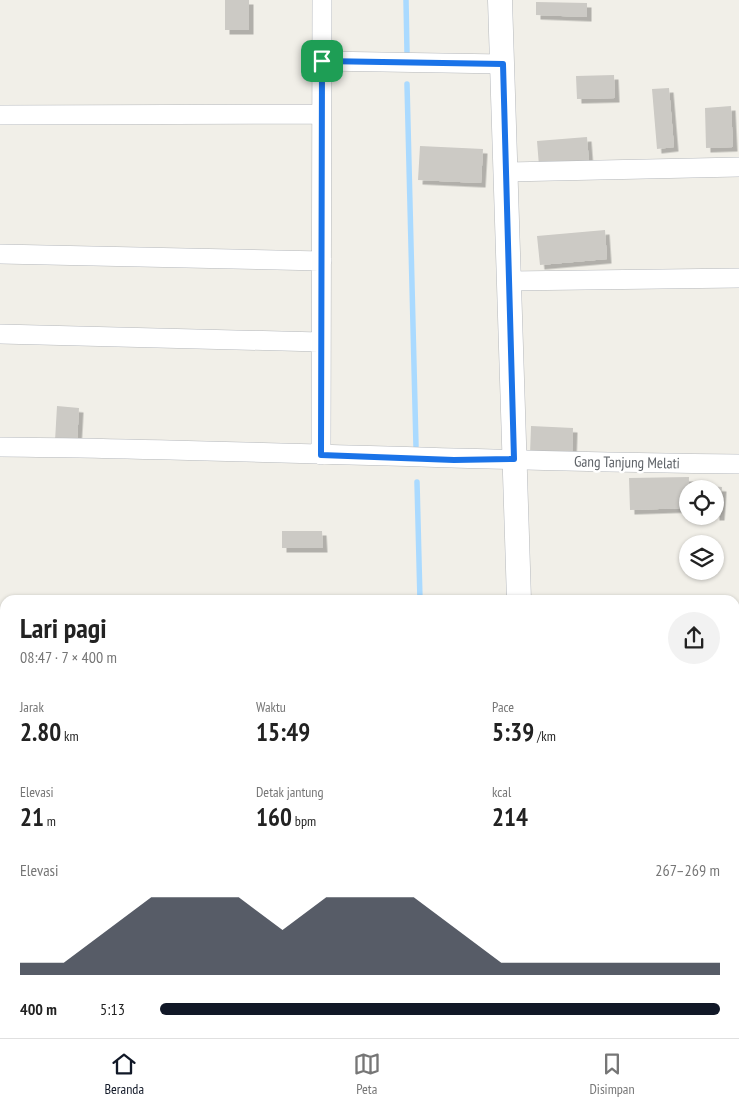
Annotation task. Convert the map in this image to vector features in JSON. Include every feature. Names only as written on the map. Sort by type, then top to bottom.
[{"type":"street","points":[[321,455],[320,342],[322,261],[320,114],[322,0]]},
{"type":"street","points":[[500,0],[519,595]]},
{"type":"street","points":[[322,61],[503,64]]},
{"type":"street","points":[[0,115],[320,114]]},
{"type":"street","points":[[505,172],[739,167]]},
{"type":"street","points":[[0,254],[322,261]]},
{"type":"street","points":[[509,281],[739,278]]},
{"type":"street","points":[[0,334],[320,342]]},
{"type":"street","name":"Gang Tanjung Melati","points":[[0,447],[454,460],[514,459],[739,464]]},
{"type":"building","points":[[225,0],[249,0],[249,30],[225,30]]},
{"type":"building","points":[[536,2],[587,3],[587,17],[536,15]]},
{"type":"building","points":[[614,75],[615,98],[577,99],[576,76]]},
{"type":"building","points":[[669,88],[674,147],[657,149],[652,89]]},
{"type":"building","points":[[731,106],[733,147],[706,148],[705,108]]},
{"type":"building","points":[[587,137],[589,163],[539,166],[537,141]]},
{"type":"building","points":[[420,146],[483,149],[481,183],[418,180]]},
{"type":"building","points":[[605,230],[607,259],[540,265],[537,236]]},
{"type":"building","points":[[57,406],[79,408],[77,443],[55,441]]},
{"type":"building","points":[[531,426],[573,428],[572,456],[530,454]]},
{"type":"building","points":[[689,477],[689,480],[679,480],[679,508],[630,510],[629,478]]},
{"type":"building","points":[[282,531],[322,531],[323,548],[282,548]]},
{"type":"waterway","points":[[406,0],[407,52]]},
{"type":"waterway","points":[[407,84],[416,446]]},
{"type":"waterway","points":[[417,482],[420,595]]},
{"type":"route","points":[[322,61],[503,64],[514,459],[454,460],[321,455],[320,287],[322,261],[320,114],[322,61]]}]
